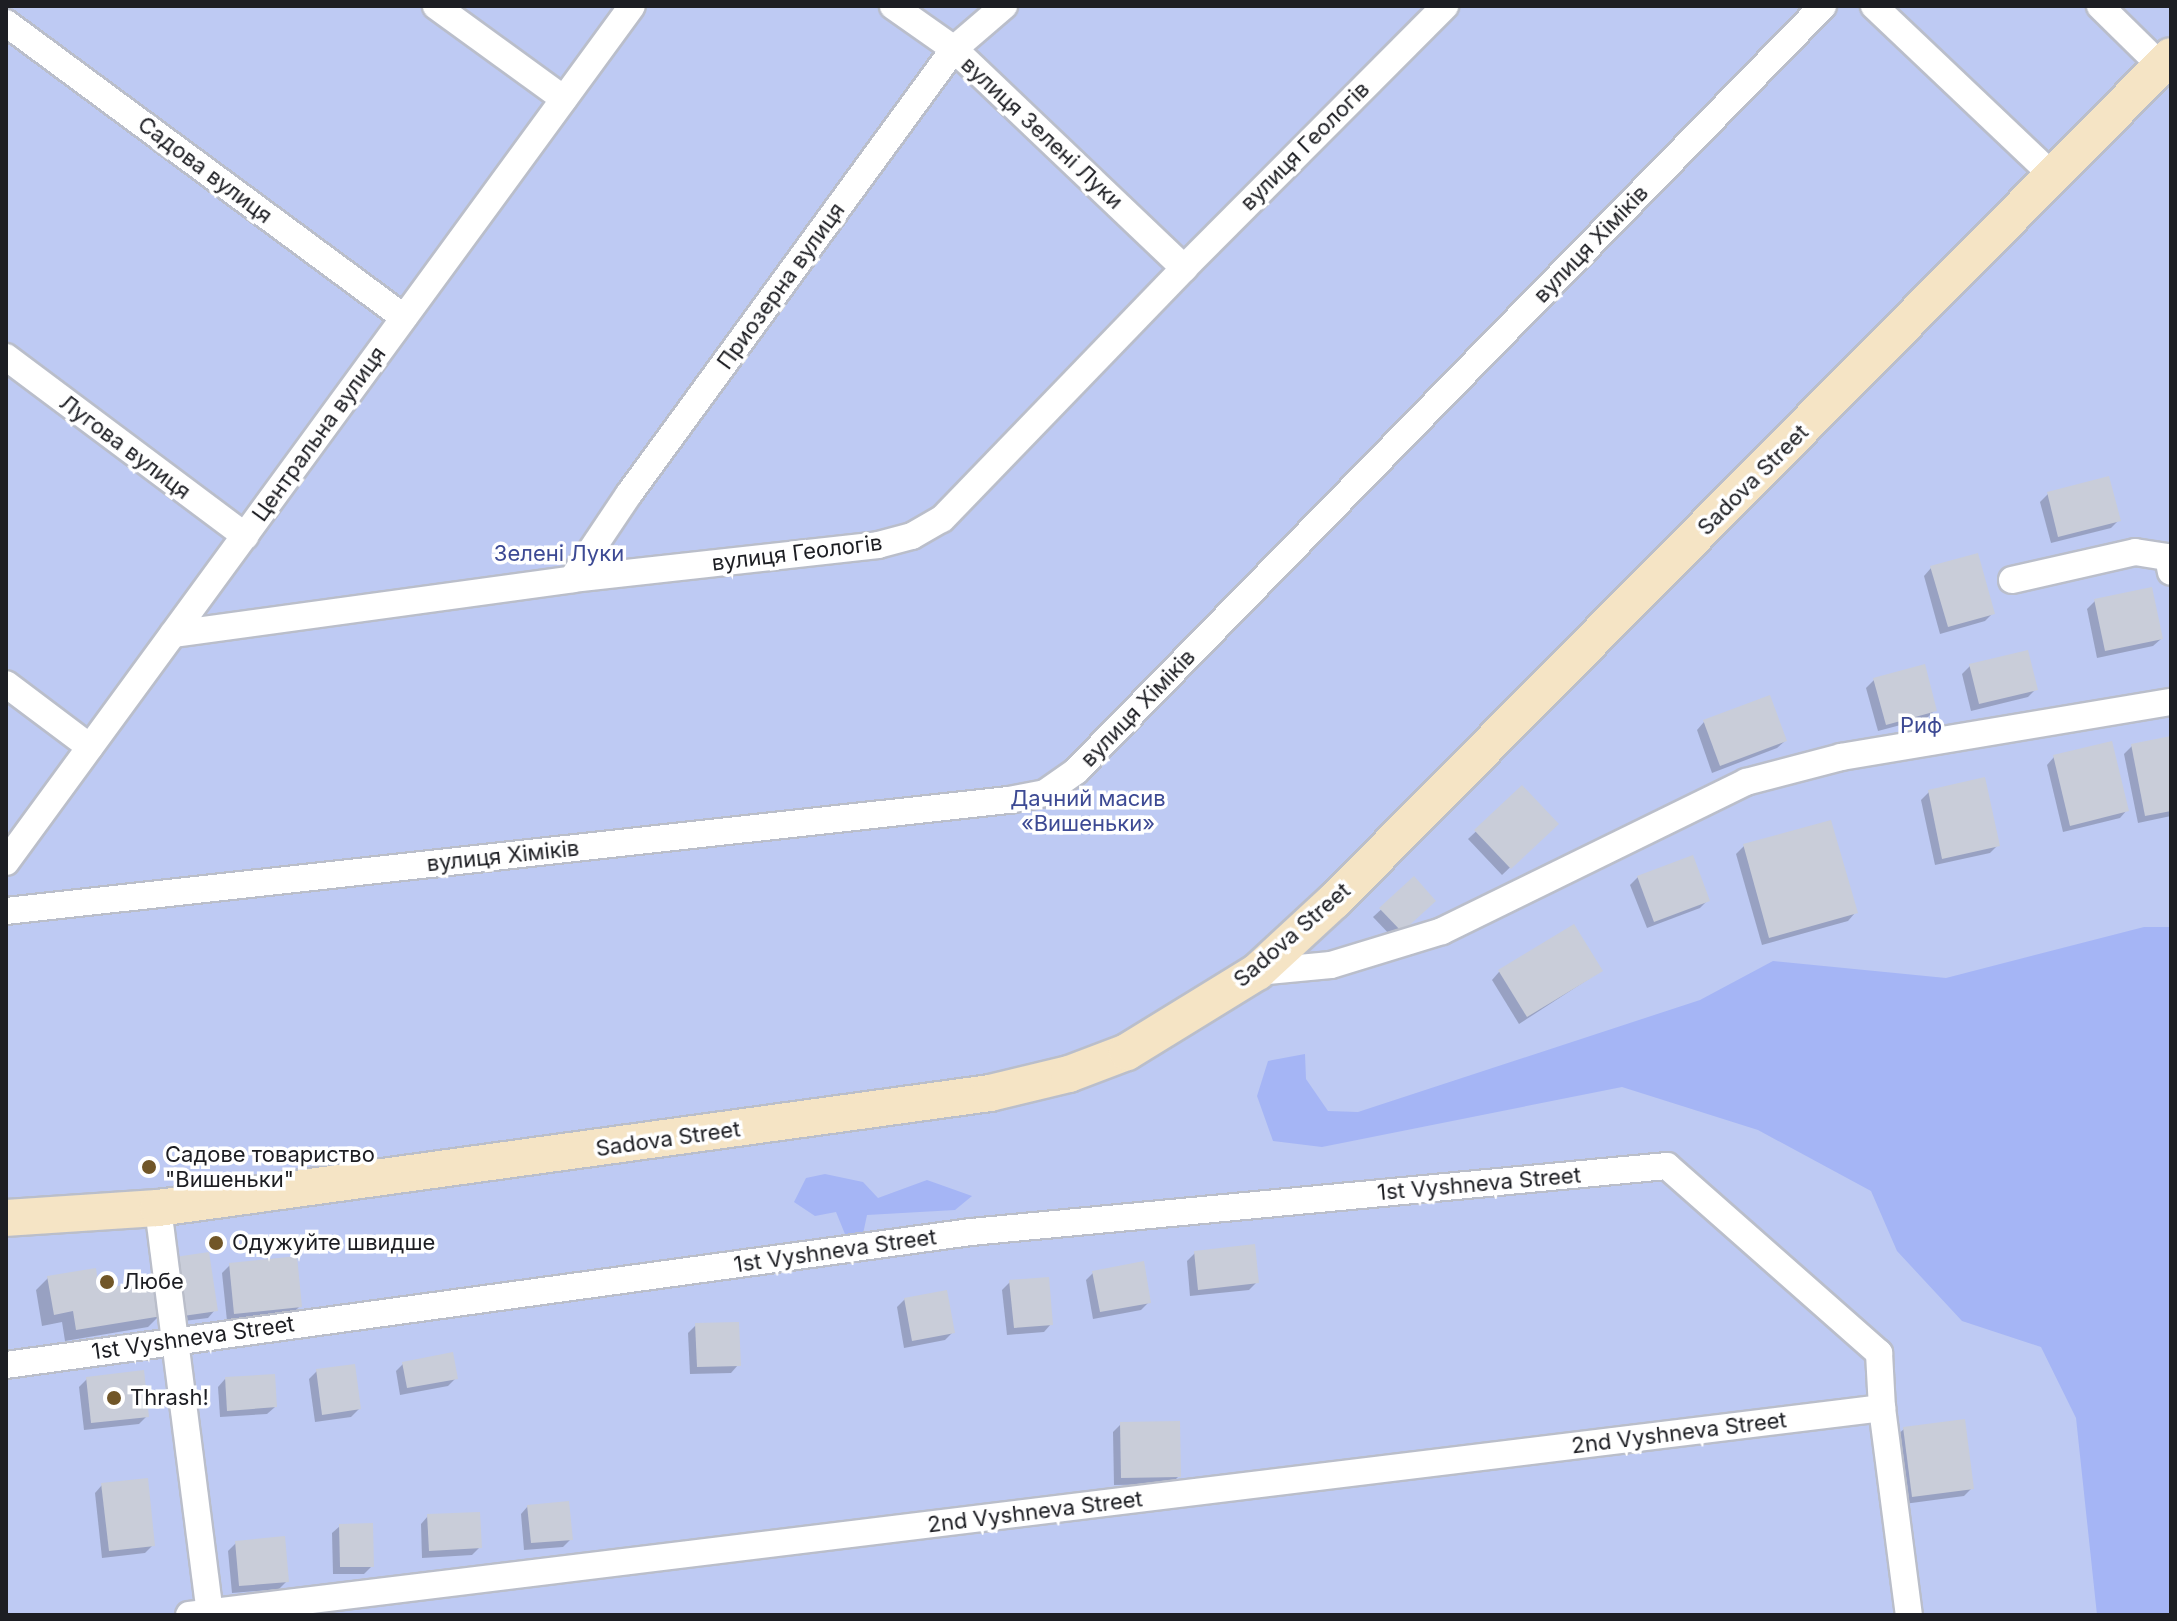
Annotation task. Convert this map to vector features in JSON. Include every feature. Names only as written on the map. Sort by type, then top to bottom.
[{"type":"street","points":[[436,6],[564,99]]},
{"type":"street","name":"Центральна вулиця","points":[[6,862],[632,6]]},
{"type":"street","name":"вулиця Зелені Луки","points":[[893,6],[954,49],[1184,268]]},
{"type":"street","name":"Приозерна вулиця","points":[[572,579],[629,494],[954,49],[1004,6]]},
{"type":"street","name":"вулиця Геологів","points":[[173,634],[572,579],[878,545],[912,536],[942,519],[1184,268],[1445,6]]},
{"type":"street","name":"вулиця Хіміків","points":[[6,911],[1009,800],[1045,793],[1076,771],[1823,6]]},
{"type":"street","points":[[1874,6],[2054,177]]},
{"type":"street","points":[[2100,6],[2166,61]]},
{"type":"street","name":"Садова вулиця","points":[[6,23],[404,317]]},
{"type":"street","name":"Sadova Street","points":[[6,1218],[158,1208],[990,1093],[1069,1074],[1127,1052],[1257,972],[1334,901],[2166,61]]},
{"type":"street","name":"Лугова вулиця","points":[[6,357],[245,536]]},
{"type":"street","points":[[2012,580],[2135,552],[2168,557],[2171,572]]},
{"type":"street","points":[[6,684],[90,747]]},
{"type":"street","points":[[1257,972],[1331,965],[1442,931],[1746,782],[1841,757],[2171,702]]},
{"type":"street","name":"1st Vyshneva Street","points":[[6,1365],[971,1232],[1667,1166],[1879,1353],[1882,1408]]},
{"type":"street","points":[[158,1208],[203,1614]]},
{"type":"street","points":[[1882,1408],[1909,1615]]},
{"type":"street","name":"2nd Vyshneva Street","points":[[203,1614],[1882,1408]]},
{"type":"green space","name":"Дачний масив «Вишеньки»","points":[[6,6],[2171,6],[2171,1615],[6,1615]]},
{"type":"shaded area","points":[[2144,927],[2171,927],[2171,1615],[2097,1615],[2076,1418],[2041,1347],[1962,1321],[1897,1251],[1871,1191],[1758,1130],[1622,1087],[1322,1147],[1273,1141],[1257,1096],[1268,1061],[1305,1054],[1306,1079],[1328,1111],[1358,1112],[1700,1000],[1773,961],[1946,978]]},
{"type":"shaded area","points":[[825,1174],[863,1182],[878,1198],[927,1180],[972,1196],[955,1210],[867,1215],[863,1234],[847,1239],[836,1212],[815,1216],[794,1202],[806,1178]]},
{"type":"building","points":[[2109,476],[2121,521],[2058,537],[2047,492]]},
{"type":"building","points":[[1978,553],[1995,614],[1948,627],[1930,566]]},
{"type":"building","points":[[2152,587],[2163,639],[2105,651],[2094,599]]},
{"type":"building","points":[[2028,650],[2038,690],[1979,704],[1969,664]]},
{"type":"building","points":[[1925,664],[1937,711],[1886,725],[1873,678]]},
{"type":"building","points":[[1770,695],[1787,741],[1720,766],[1703,720]]},
{"type":"building","points":[[2171,736],[2171,811],[2145,816],[2131,744]]},
{"type":"building","points":[[2112,741],[2129,811],[2070,826],[2053,755]]},
{"type":"building","points":[[1985,777],[2000,846],[1942,859],[1928,790]]},
{"type":"building","points":[[1522,785],[1559,824],[1511,869],[1474,830]]},
{"type":"building","points":[[1831,820],[1858,913],[1769,938],[1743,844]]},
{"type":"building","points":[[1693,855],[1710,901],[1654,922],[1637,876]]},
{"type":"building","points":[[1414,876],[1436,901],[1402,932],[1379,908]]},
{"type":"building","points":[[1574,924],[1603,971],[1527,1017],[1498,970]]},
{"type":"building","points":[[1255,1244],[1259,1283],[1198,1290],[1194,1251]]},
{"type":"building","points":[[209,1252],[218,1311],[183,1316],[175,1257]]},
{"type":"building","points":[[297,1256],[302,1307],[234,1314],[229,1263]]},
{"type":"building","points":[[1144,1261],[1151,1303],[1100,1312],[1092,1271]]},
{"type":"building","points":[[96,1268],[99,1289],[156,1280],[162,1316],[76,1330],[73,1311],[54,1315],[47,1276]]},
{"type":"building","points":[[1049,1277],[1053,1325],[1014,1328],[1009,1280]]},
{"type":"building","points":[[947,1290],[955,1333],[912,1341],[904,1298]]},
{"type":"building","points":[[739,1322],[741,1366],[697,1367],[695,1323]]},
{"type":"building","points":[[453,1352],[458,1379],[407,1388],[402,1362]]},
{"type":"building","points":[[355,1364],[361,1409],[322,1415],[316,1369]]},
{"type":"building","points":[[144,1370],[149,1417],[91,1423],[86,1377]]},
{"type":"building","points":[[275,1374],[277,1407],[227,1411],[225,1377]]},
{"type":"building","points":[[1965,1419],[1974,1489],[1912,1497],[1903,1427]]},
{"type":"building","points":[[1180,1421],[1181,1477],[1121,1478],[1120,1422]]},
{"type":"building","points":[[148,1478],[155,1546],[109,1551],[101,1483]]},
{"type":"building","points":[[569,1501],[573,1540],[531,1543],[527,1505]]},
{"type":"building","points":[[480,1512],[482,1548],[429,1551],[427,1514]]},
{"type":"building","points":[[373,1523],[374,1567],[340,1567],[339,1524]]},
{"type":"building","points":[[285,1536],[289,1582],[239,1586],[235,1541]]},
{"type":"place","name":"Садове товариство \"Вишеньки\"","points":[[149,1167]]},
{"type":"place","name":"Одужуйте швидше","points":[[216,1243]]},
{"type":"place","name":"Любе","points":[[107,1282]]},
{"type":"place","name":"Thrash!","points":[[114,1398]]},
{"type":"park label","name":"Зелені Луки","points":[[559,554]]},
{"type":"park label","name":"Риф","points":[[1921,726]]}]
